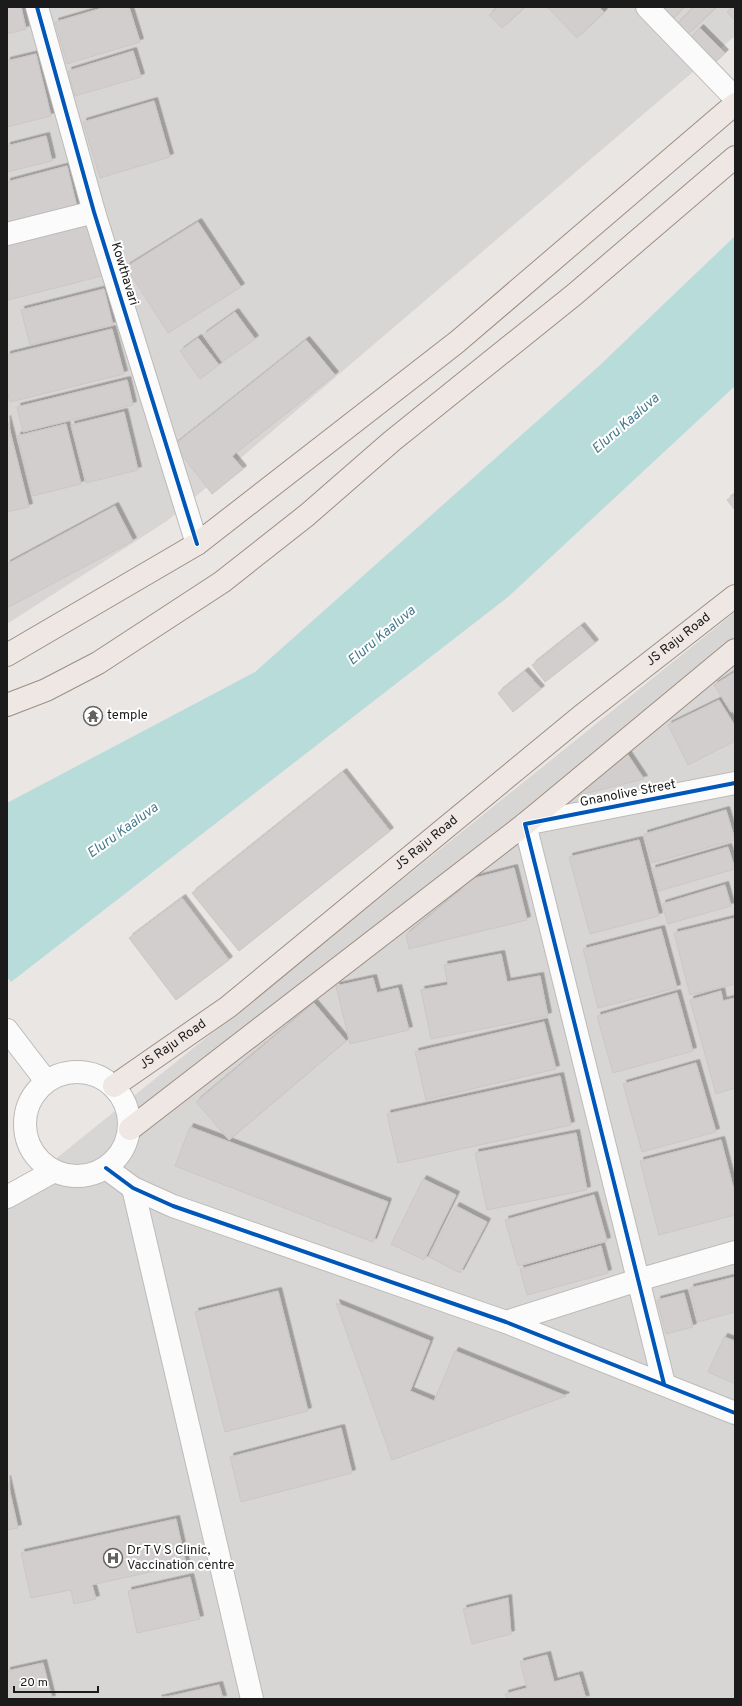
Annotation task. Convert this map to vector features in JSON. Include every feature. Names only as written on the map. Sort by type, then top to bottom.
[{"type":"main road","points":[[7,655],[197,544],[457,342],[735,104]]},
{"type":"main road","points":[[7,704],[46,690],[98,663],[222,582],[307,515],[392,441],[575,294],[735,157]]},
{"type":"main road","name":"JS Raju Road","points":[[114,1086],[228,1007],[574,722],[735,596]]},
{"type":"main road","points":[[130,1129],[525,824],[735,650]]},
{"type":"street","name":"Kowthavari","points":[[37,7],[94,212],[197,544]]},
{"type":"street","points":[[647,7],[735,98]]},
{"type":"street","points":[[7,234],[94,212]]},
{"type":"street","name":"Gnanolive Street","points":[[525,824],[735,783]]},
{"type":"street","points":[[525,824],[664,1384]]},
{"type":"street","points":[[7,1030],[46,1081]]},
{"type":"street","points":[[69,1072],[93,1073],[114,1086],[127,1106],[130,1129],[123,1152],[106,1168],[81,1177],[54,1171],[33,1153],[16,1129],[29,1101],[46,1081],[69,1072]]},
{"type":"street","points":[[106,1168],[133,1188],[173,1206],[506,1322],[735,1413]]},
{"type":"street","points":[[7,1197],[54,1171]]},
{"type":"street","points":[[133,1188],[252,1699]]},
{"type":"street","points":[[506,1322],[638,1280],[735,1252]]},
{"type":"shaded area","points":[[7,7],[735,7],[735,36],[167,521],[7,624]]},
{"type":"shaded area","points":[[735,612],[735,1699],[7,1699],[7,1198]]},
{"type":"water","name":"Eluru Kaaluva","points":[[735,236],[735,386],[508,597],[11,982],[7,977],[7,803],[255,672],[598,367]]},
{"type":"building","points":[[7,7],[21,7],[26,29],[7,34]]},
{"type":"building","points":[[106,7],[129,7],[140,42],[67,64],[55,22]]},
{"type":"building","points":[[498,7],[525,7],[502,28],[489,15]]},
{"type":"building","points":[[547,7],[599,7],[604,12],[577,38]]},
{"type":"building","points":[[654,7],[684,7],[669,22]]},
{"type":"building","points":[[694,7],[716,7],[687,35],[677,24]]},
{"type":"building","points":[[732,7],[735,7],[735,21],[727,12]]},
{"type":"building","points":[[700,28],[725,53],[712,65],[688,41]]},
{"type":"building","points":[[133,51],[141,77],[75,96],[68,71]]},
{"type":"building","points":[[36,54],[51,116],[7,127],[7,61]]},
{"type":"building","points":[[154,101],[170,157],[100,178],[83,122]]},
{"type":"building","points":[[46,136],[52,161],[7,172],[7,146]]},
{"type":"building","points":[[67,166],[77,207],[7,224],[7,182]]},
{"type":"building","points":[[198,222],[241,287],[168,333],[126,267]]},
{"type":"building","points":[[89,224],[102,276],[8,300],[7,244]]},
{"type":"building","points":[[104,289],[113,325],[30,345],[21,310]]},
{"type":"building","points":[[235,312],[255,339],[222,362],[203,335]]},
{"type":"building","points":[[112,329],[124,374],[10,402],[7,392],[7,355]]},
{"type":"building","points":[[198,338],[219,365],[200,379],[180,351]]},
{"type":"building","points":[[306,340],[335,375],[232,456],[243,469],[212,494],[174,445]]},
{"type":"building","points":[[127,380],[133,405],[23,432],[17,407]]},
{"type":"building","points":[[124,412],[138,470],[86,483],[71,425]]},
{"type":"building","points":[[7,419],[29,507],[7,512]]},
{"type":"building","points":[[66,424],[81,484],[33,496],[17,436]]},
{"type":"building","points":[[735,494],[735,510],[727,500]]},
{"type":"building","points":[[115,506],[133,541],[7,608],[7,564]]},
{"type":"building","points":[[581,626],[595,643],[545,682],[532,665]]},
{"type":"building","points":[[525,671],[541,689],[513,712],[498,693]]},
{"type":"building","points":[[735,672],[735,710],[731,712],[714,685]]},
{"type":"building","points":[[719,700],[735,726],[735,741],[688,765],[668,725]]},
{"type":"building","points":[[626,752],[644,779],[568,798]]},
{"type":"building","points":[[343,772],[390,831],[239,951],[192,893]]},
{"type":"building","points":[[726,810],[735,840],[652,863],[644,834]]},
{"type":"building","points":[[639,840],[659,916],[590,934],[569,857]]},
{"type":"building","points":[[728,847],[735,869],[659,891],[652,869]]},
{"type":"building","points":[[514,868],[527,920],[409,949],[406,935],[462,889],[460,882]]},
{"type":"building","points":[[725,885],[731,906],[668,924],[662,904]]},
{"type":"building","points":[[182,898],[229,960],[176,1000],[129,938]]},
{"type":"building","points":[[735,918],[735,984],[690,995],[674,933]]},
{"type":"building","points":[[661,929],[677,988],[598,1008],[583,949]]},
{"type":"building","points":[[501,954],[507,982],[540,976],[548,1016],[431,1039],[421,990],[448,985],[444,965]]},
{"type":"building","points":[[373,978],[377,993],[398,988],[409,1030],[350,1044],[336,986]]},
{"type":"building","points":[[721,991],[723,1001],[735,998],[735,1088],[716,1094],[690,1000]]},
{"type":"building","points":[[677,993],[693,1051],[613,1073],[597,1016]]},
{"type":"building","points":[[314,1003],[346,1041],[229,1140],[196,1102]]},
{"type":"building","points":[[544,1022],[556,1069],[426,1100],[415,1052]]},
{"type":"building","points":[[696,1063],[716,1132],[642,1152],[623,1084]]},
{"type":"building","points":[[560,1076],[571,1125],[398,1163],[387,1114]]},
{"type":"building","points":[[190,1127],[388,1202],[373,1242],[175,1166]]},
{"type":"building","points":[[576,1133],[587,1190],[487,1210],[475,1153]]},
{"type":"building","points":[[721,1140],[735,1194],[735,1215],[659,1235],[640,1161]]},
{"type":"building","points":[[423,1179],[456,1195],[424,1260],[391,1244]]},
{"type":"building","points":[[594,1195],[607,1241],[518,1266],[505,1220]]},
{"type":"building","points":[[456,1206],[487,1222],[460,1273],[429,1257]]},
{"type":"building","points":[[601,1246],[608,1273],[527,1295],[520,1269]]},
{"type":"building","points":[[735,1277],[735,1312],[698,1322],[690,1288]]},
{"type":"building","points":[[278,1291],[308,1411],[225,1432],[195,1312]]},
{"type":"building","points":[[684,1293],[693,1327],[666,1334],[657,1300]]},
{"type":"building","points":[[336,1303],[430,1341],[410,1391],[434,1401],[455,1351],[566,1396],[392,1460]]},
{"type":"building","points":[[724,1337],[735,1341],[735,1384],[708,1372]]},
{"type":"building","points":[[341,1428],[352,1473],[241,1502],[230,1457]]},
{"type":"building","points":[[7,1479],[18,1528],[7,1530]]},
{"type":"building","points":[[176,1519],[186,1564],[92,1585],[96,1599],[74,1604],[71,1590],[31,1598],[21,1553]]},
{"type":"building","points":[[190,1577],[200,1619],[137,1633],[128,1591]]},
{"type":"building","points":[[508,1598],[511,1634],[472,1644],[463,1609]]},
{"type":"building","points":[[547,1655],[554,1682],[579,1675],[586,1699],[507,1699],[505,1694],[527,1688],[520,1662]]},
{"type":"building","points":[[43,1663],[52,1699],[7,1699],[7,1671]]},
{"type":"building","points":[[219,1685],[223,1699],[158,1699]]},
{"type":"cycle path","points":[[37,7],[94,212],[197,544]]},
{"type":"cycle path","points":[[664,1384],[525,824],[735,783]]},
{"type":"cycle path","points":[[106,1168],[133,1188],[173,1206],[506,1322],[735,1413]]},
{"type":"place","name":"temple","points":[[93,716]]},
{"type":"place","name":"Dr T V S Clinic, Vaccination centre","points":[[113,1558]]}]
